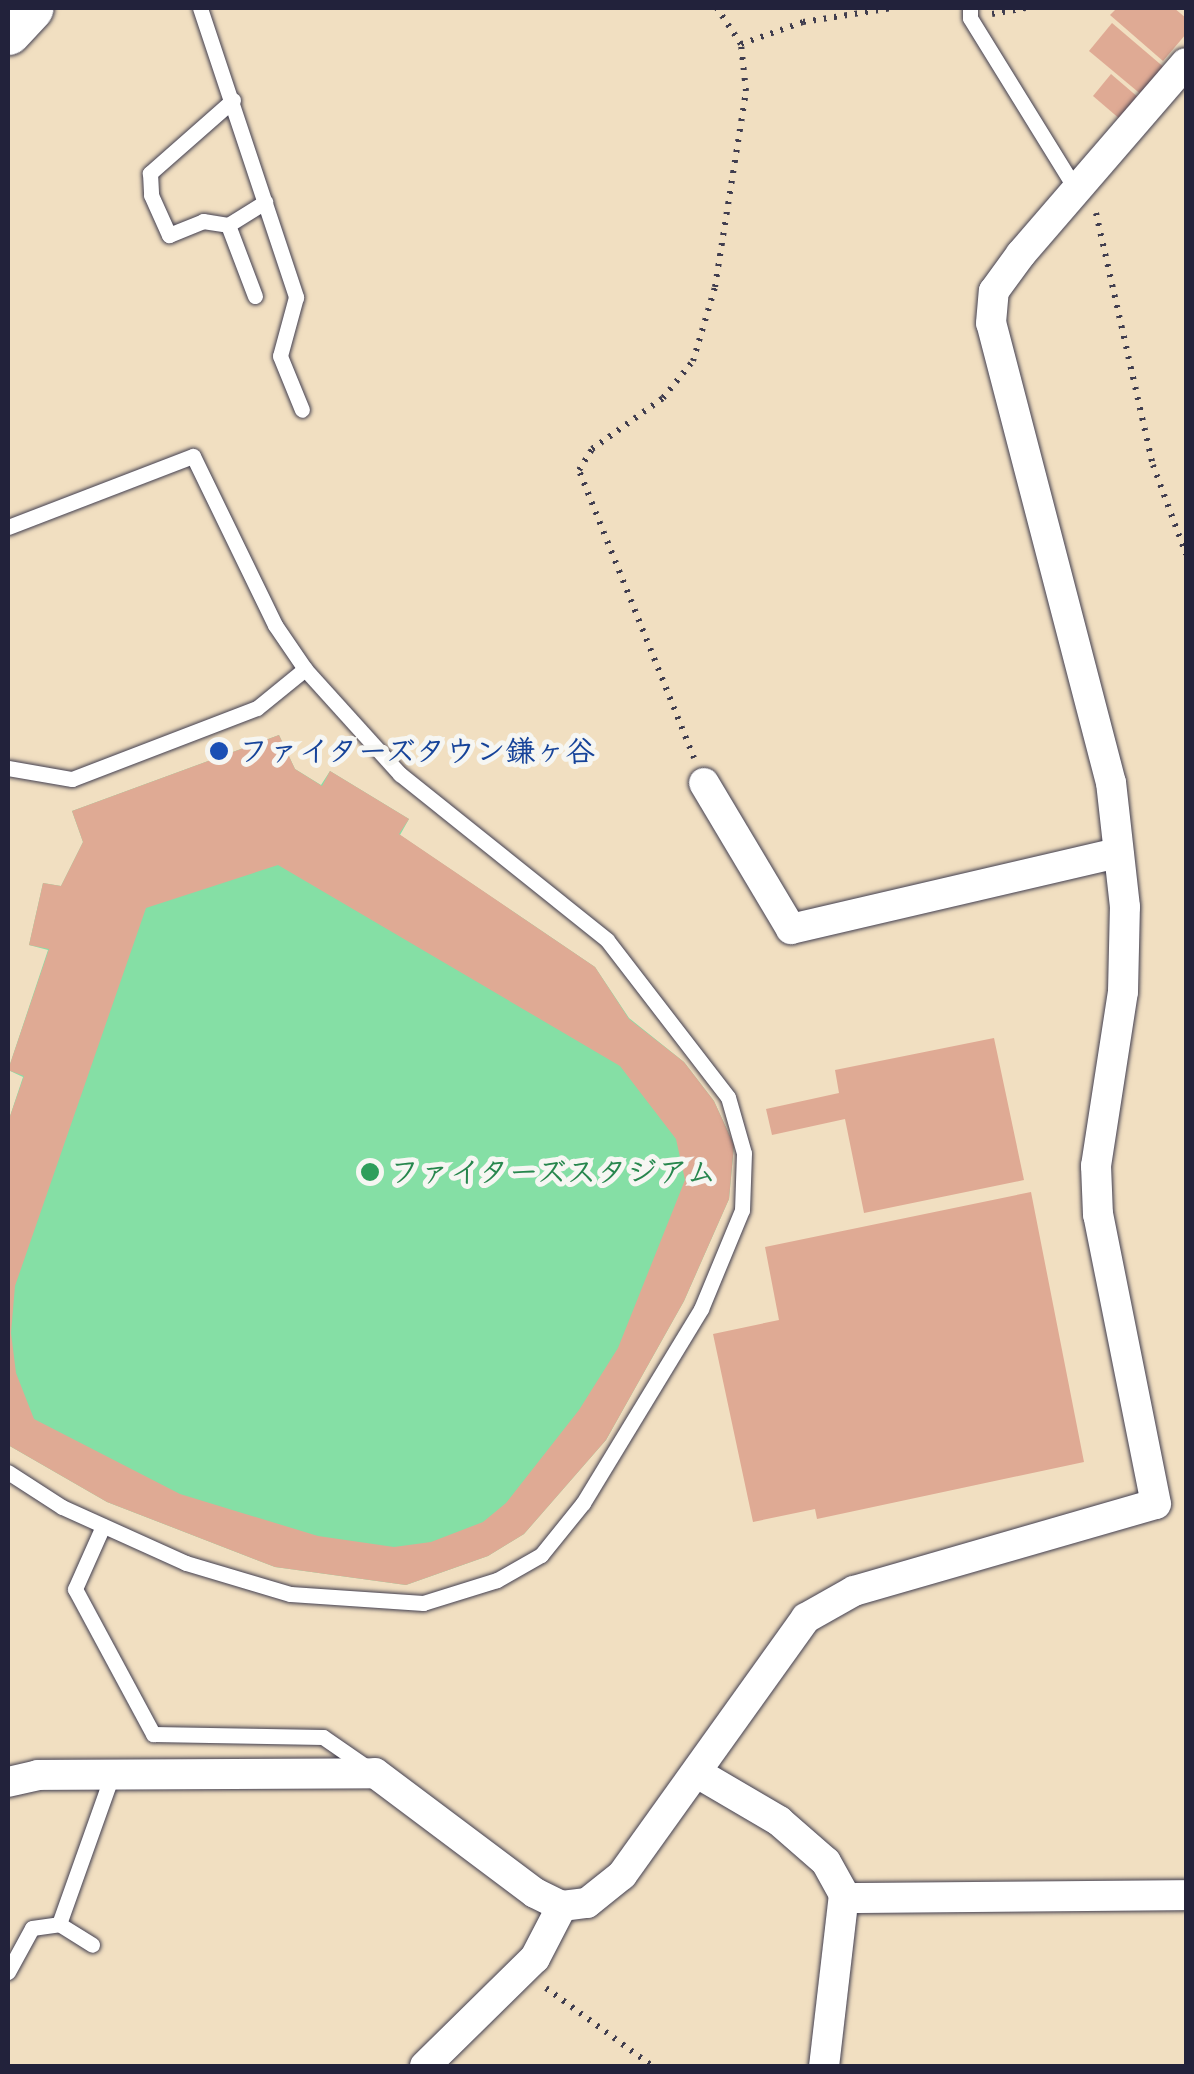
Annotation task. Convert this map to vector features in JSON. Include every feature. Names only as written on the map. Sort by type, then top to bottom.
[{"type":"street","points":[[8,32],[30,8]]},
{"type":"street","points":[[8,1782],[112,1775],[375,1773],[562,1906],[587,1903],[622,1875],[699,1774],[806,1618],[854,1591],[1156,1504],[1098,1215],[1096,1166],[1123,992],[1125,907],[1111,783],[1073,619],[1016,435],[991,322],[994,291],[1186,63]]},
{"type":"street","points":[[704,783],[791,929],[1118,853]]},
{"type":"street","points":[[699,1774],[779,1821],[826,1862],[846,1898],[824,2066]]},
{"type":"street","points":[[846,1898],[1186,1895]]},
{"type":"street","points":[[424,2066],[536,1958],[562,1906]]},
{"type":"lane","points":[[200,8],[296,297],[280,356],[302,410]]},
{"type":"lane","points":[[970,8],[970,18],[1084,183]]},
{"type":"lane","points":[[232,100],[150,174],[151,195],[169,234],[203,222],[228,225],[265,202]]},
{"type":"lane","points":[[228,225],[255,296]]},
{"type":"lane","points":[[8,528],[193,456],[274,624],[305,669],[400,774],[607,940],[728,1097],[744,1154],[742,1210],[701,1310],[583,1503],[541,1555],[498,1580],[424,1603],[290,1594],[186,1563],[103,1526],[8,1472]]},
{"type":"lane","points":[[8,768],[72,779],[257,708],[305,669]]},
{"type":"lane","points":[[103,1526],[75,1589],[153,1734],[323,1737],[375,1773]]},
{"type":"lane","points":[[59,1924],[112,1775]]},
{"type":"lane","points":[[8,1972],[32,1928],[59,1924],[92,1945]]},
{"type":"path","points":[[704,783],[580,470],[592,449],[663,398],[693,360],[734,187],[746,91],[741,44],[717,8]]},
{"type":"path","points":[[741,44],[803,22],[892,8]]},
{"type":"path","points":[[1084,183],[1153,465],[1186,554]]},
{"type":"path","points":[[536,1958],[548,1996],[652,2066]]},
{"type":"green space","name":"ファイターズスタジアム","points":[[279,735],[295,769],[321,785],[330,771],[409,819],[400,835],[595,967],[629,1018],[684,1062],[714,1101],[734,1145],[729,1199],[684,1301],[606,1440],[524,1534],[488,1556],[406,1585],[275,1567],[107,1502],[8,1445],[8,1122],[23,1077],[8,1070],[48,950],[29,945],[43,883],[61,886],[83,842],[72,811]]},
{"type":"building","points":[[1117,8],[1174,8],[1186,18],[1186,34],[1163,61],[1110,15]]},
{"type":"building","points":[[1112,23],[1166,69],[1143,96],[1089,51]]},
{"type":"building","points":[[1111,74],[1139,98],[1121,120],[1093,96]]},
{"type":"building","points":[[279,735],[295,769],[322,786],[330,771],[409,819],[399,834],[595,967],[629,1019],[684,1062],[714,1101],[734,1145],[729,1199],[684,1301],[606,1440],[524,1534],[488,1556],[406,1585],[275,1567],[107,1502],[8,1445],[8,1122],[24,1076],[8,1070],[49,949],[29,945],[43,883],[61,886],[83,842],[72,811]],"holes":[[[278,865],[620,1066],[676,1139],[685,1180],[618,1348],[579,1410],[506,1503],[483,1522],[431,1542],[394,1547],[318,1536],[180,1494],[34,1419],[16,1373],[11,1333],[15,1286],[146,908]]]},
{"type":"building","points":[[994,1038],[1024,1180],[864,1213],[845,1119],[772,1135],[766,1109],[839,1093],[835,1070]]},
{"type":"building","points":[[1031,1192],[1084,1462],[817,1519],[815,1509],[753,1522],[713,1334],[779,1320],[765,1247]]},
{"type":"place","name":"ファイターズタウン鎌ヶ谷","points":[[219,751]]},
{"type":"place","name":"ファイターズスタジアム","points":[[370,1172]]}]
